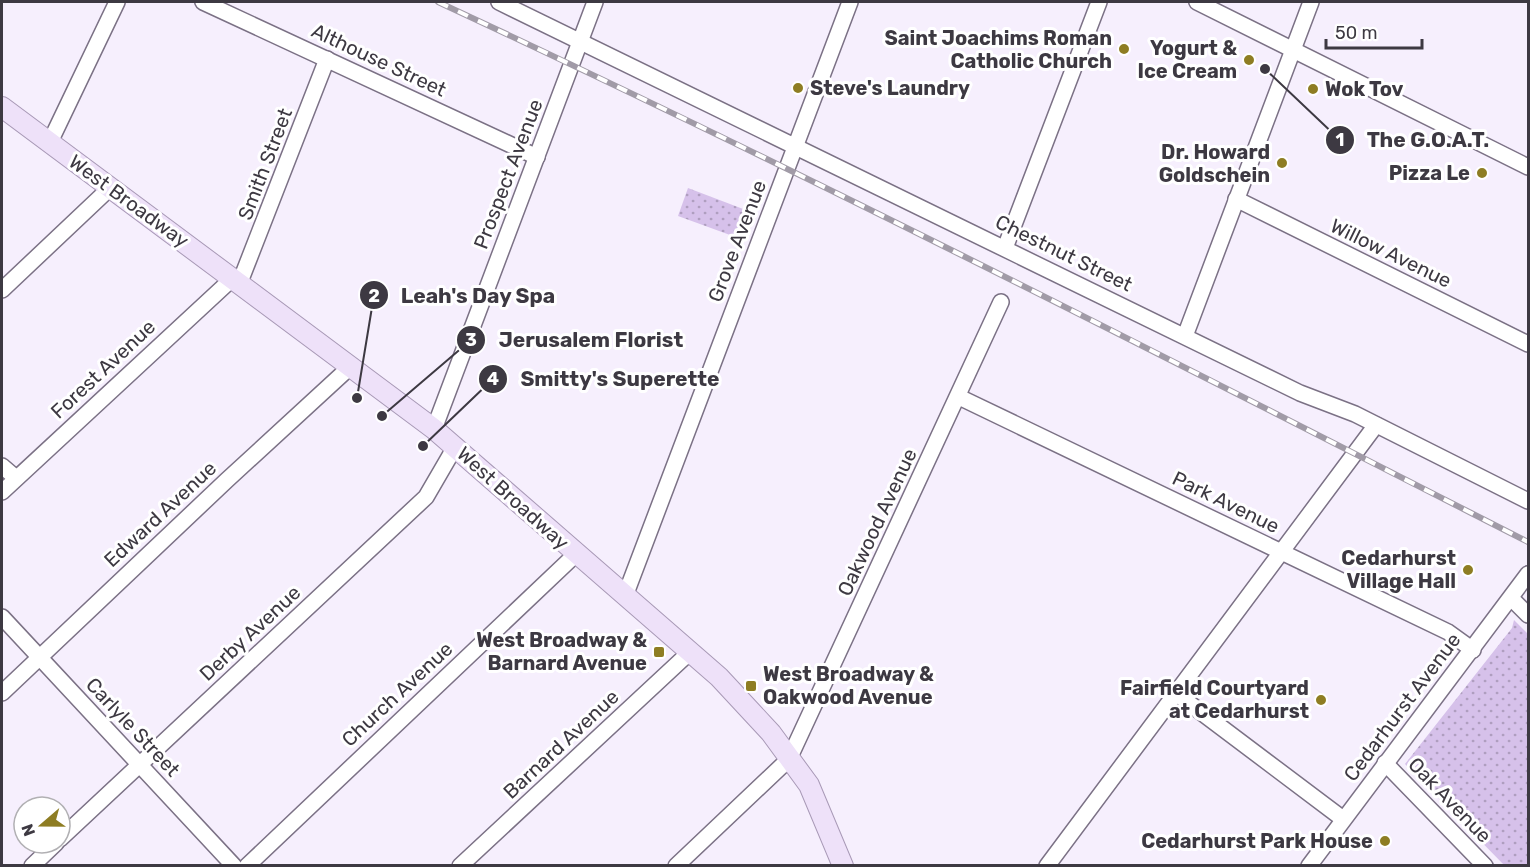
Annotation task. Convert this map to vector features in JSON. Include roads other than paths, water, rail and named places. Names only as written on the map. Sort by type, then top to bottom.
[{"type":"main road","name":"West Broadway","points":[[2,107],[434,429],[690,652],[748,706],[789,759],[817,802],[843,866]]},
{"type":"street","points":[[50,142],[117,2]]},
{"type":"street","name":"Althouse Street","points":[[203,2],[537,157]]},
{"type":"street","name":"Chestnut Street","points":[[500,2],[582,40],[1300,393],[1376,424],[1528,501]]},
{"type":"street","name":"Prospect Avenue","points":[[434,429],[595,2]]},
{"type":"street","name":"Grove Avenue","points":[[625,596],[850,2]]},
{"type":"street","points":[[1005,248],[1099,2]]},
{"type":"street","points":[[1197,2],[1528,166]]},
{"type":"street","points":[[1185,336],[1311,2]]},
{"type":"street","name":"Smith Street","points":[[237,280],[327,59]]},
{"type":"street","points":[[2,287],[111,187]]},
{"type":"street","name":"Willow Avenue","points":[[1236,199],[1528,344]]},
{"type":"street","name":"Forest Avenue","points":[[2,492],[237,280]]},
{"type":"street","name":"Oakwood Avenue","points":[[789,759],[959,397],[1001,302]]},
{"type":"street","name":"Edward Avenue","points":[[2,693],[351,367]]},
{"type":"street","name":"Park Avenue","points":[[959,397],[1448,632],[1473,650]]},
{"type":"street","points":[[1047,866],[1283,552],[1376,424]]},
{"type":"street","name":"Derby Avenue","points":[[72,828],[426,497],[455,447]]},
{"type":"street","points":[[2,466],[16,478]]},
{"type":"street","name":"Church Avenue","points":[[247,866],[576,554]]},
{"type":"street","name":"Cedarhurst Avenue","points":[[1309,866],[1528,574]]},
{"type":"street","points":[[1512,598],[1528,615]]},
{"type":"street","name":"Carlyle Street","points":[[2,617],[234,866]]},
{"type":"street","name":"Barnard Avenue","points":[[460,866],[690,652]]},
{"type":"street","points":[[1177,694],[1343,819]]},
{"type":"street","points":[[676,866],[789,759]]},
{"type":"street","name":"Oak Avenue","points":[[1385,763],[1485,866]]},
{"type":"street","points":[[32,866],[43,855]]},
{"type":"railway","points":[[438,2],[849,199],[1528,542]]},
{"type":"place","name":"Saint Joachims Roman Catholic Church","points":[[1124,49]]},
{"type":"place","name":"Yogurt & Ice Cream","points":[[1249,60]]},
{"type":"place","name":"The G.O.A.T.","points":[[1265,69]]},
{"type":"place","name":"Steve's Laundry","points":[[798,88]]},
{"type":"place","name":"Wok Tov","points":[[1313,89]]},
{"type":"place","name":"Dr. Howard Goldschein","points":[[1282,163]]},
{"type":"place","name":"Pizza Le","points":[[1482,173]]},
{"type":"place","name":"Leah's Day Spa","points":[[357,398]]},
{"type":"place","name":"Jerusalem Florist","points":[[382,416]]},
{"type":"place","name":"Smitty's Superette","points":[[423,446]]},
{"type":"place","name":"Cedarhurst Village Hall","points":[[1468,570]]},
{"type":"place","name":"West Broadway & Barnard Avenue","points":[[659,652]]},
{"type":"place","name":"West Broadway & Oakwood Avenue","points":[[751,686]]},
{"type":"place","name":"Fairfield Courtyard at Cedarhurst","points":[[1321,700]]},
{"type":"place","name":"Cedarhurst Park House","points":[[1385,841]]}]
